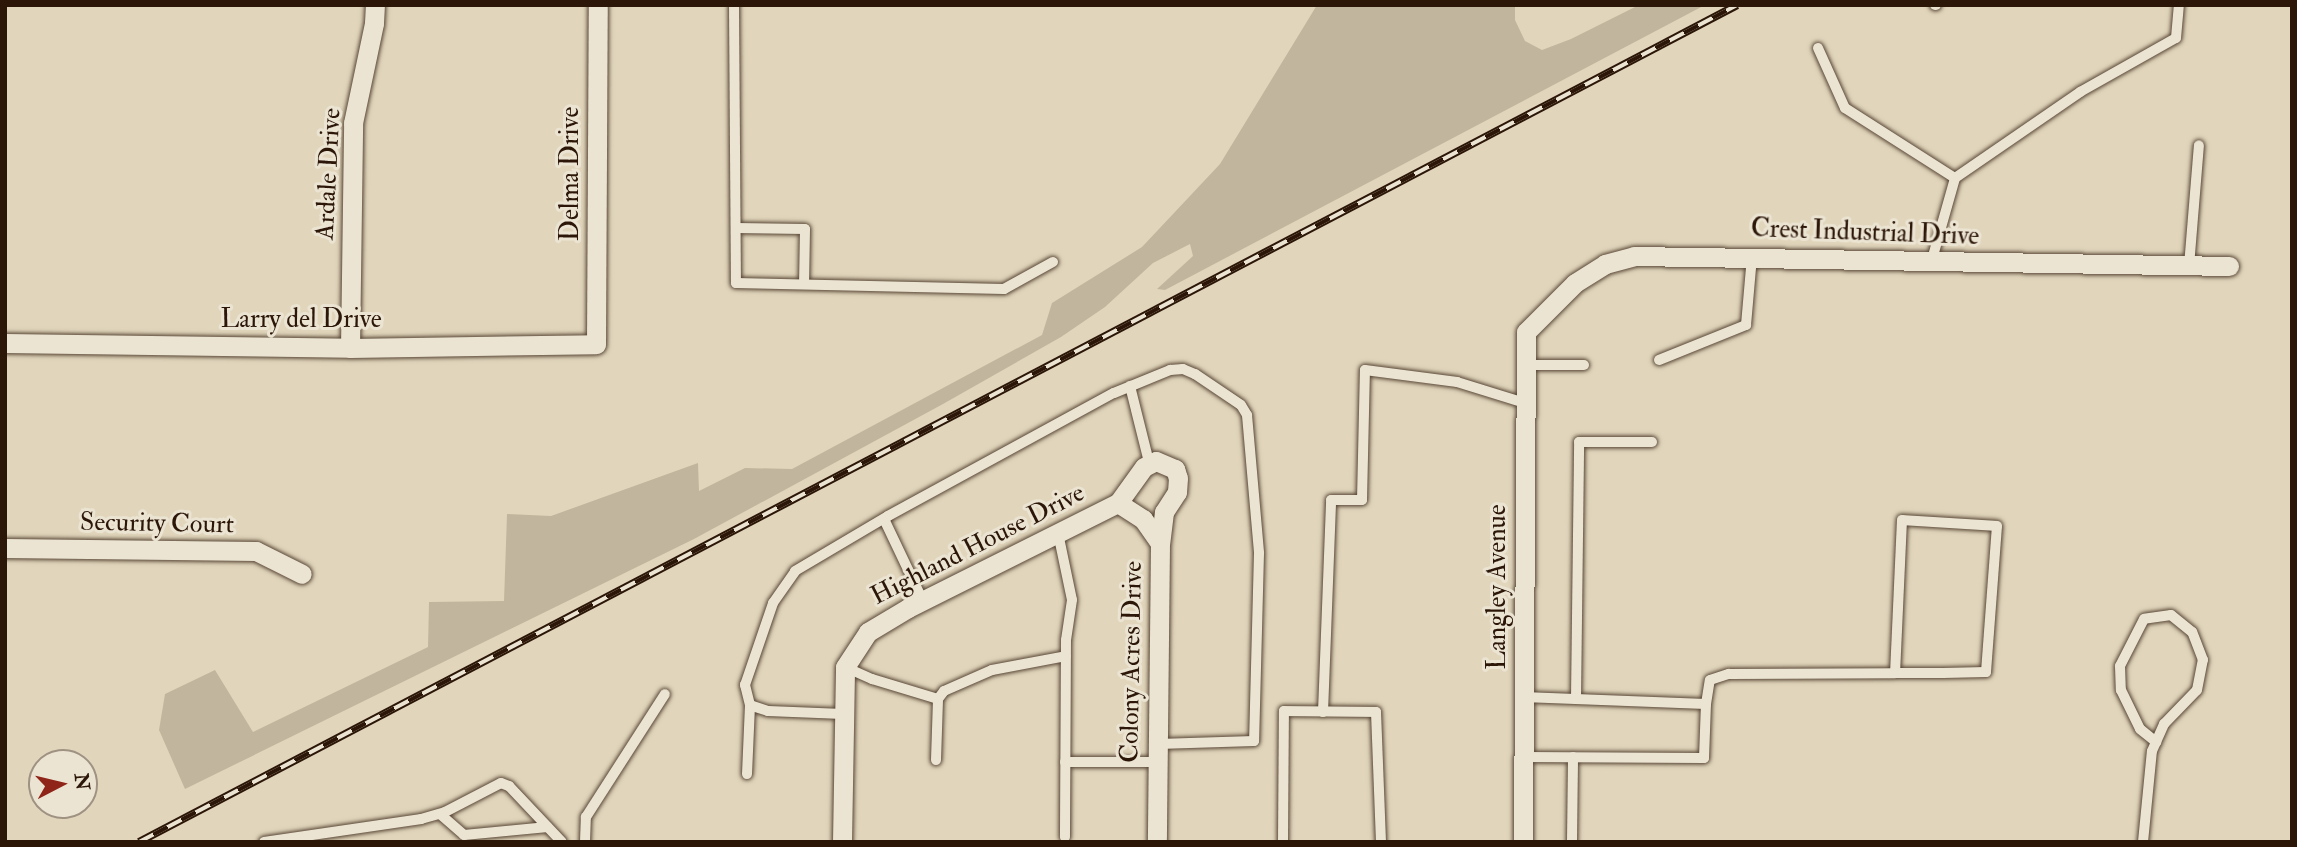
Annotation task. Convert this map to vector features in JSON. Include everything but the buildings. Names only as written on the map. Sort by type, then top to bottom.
[{"type":"street","name":"Ardale Drive","points":[[350,348],[353,123],[374,23],[375,5]]},
{"type":"street","name":"Delma Drive","points":[[596,344],[598,5]]},
{"type":"street","name":"Crest Industrial Drive","points":[[1526,332],[1574,283],[1605,264],[1634,256],[2229,266]]},
{"type":"street","name":"Langley Avenue","points":[[1523,842],[1526,332]]},
{"type":"street","name":"Larry del Drive","points":[[5,343],[350,348],[596,344]]},
{"type":"street","points":[[1118,503],[1149,462],[1168,463],[1175,469],[1178,478],[1177,492],[1164,512],[1160,543]]},
{"type":"street","name":"Colony Acres Drive","points":[[1118,503],[1143,519],[1160,543],[1157,842]]},
{"type":"street","name":"Highland House Drive","points":[[845,667],[868,632],[923,601],[1118,503]]},
{"type":"street","name":"Security Court","points":[[5,548],[256,551],[302,574]]},
{"type":"street","points":[[842,842],[845,667]]},
{"type":"lane","points":[[734,5],[736,283],[1004,289],[1053,262]]},
{"type":"lane","points":[[1931,263],[1955,178],[2080,92],[2176,38],[2179,5]]},
{"type":"lane","points":[[1818,48],[1846,107],[1955,178]]},
{"type":"lane","points":[[2189,266],[2199,145]]},
{"type":"lane","points":[[736,228],[805,229],[804,285]]},
{"type":"lane","points":[[1659,360],[1746,325],[1752,256]]},
{"type":"lane","points":[[1526,365],[1584,365]]},
{"type":"lane","points":[[747,774],[750,705],[745,685],[773,603],[795,571],[884,519],[1130,386],[1170,370],[1183,369],[1230,397],[1247,415],[1255,474],[1259,553],[1254,741],[1066,762]]},
{"type":"lane","points":[[1323,712],[1331,500],[1362,500],[1365,370],[1457,382],[1525,403]]},
{"type":"lane","points":[[1130,386],[1149,462]]},
{"type":"lane","points":[[1576,699],[1579,442],[1653,443]]},
{"type":"lane","points":[[884,519],[923,601]]},
{"type":"lane","points":[[1523,757],[1704,758],[1706,704],[1710,680],[1730,674],[1895,673],[1986,672],[1997,526],[1902,520],[1895,673]]},
{"type":"lane","points":[[1058,533],[1072,600],[1066,656],[1065,837]]},
{"type":"lane","points":[[2143,842],[2151,763],[2156,742],[2165,724],[2197,690],[2203,660],[2192,632],[2171,615],[2144,619],[2120,666],[2121,690],[2140,729],[2156,742]]},
{"type":"lane","points":[[936,760],[938,699],[944,691],[992,670],[1066,656]]},
{"type":"lane","points":[[845,667],[872,679],[938,699]]},
{"type":"lane","points":[[585,842],[586,817],[665,694]]},
{"type":"lane","points":[[1523,697],[1706,704]]},
{"type":"lane","points":[[750,705],[768,711],[844,714]]},
{"type":"lane","points":[[1283,842],[1284,711],[1376,712],[1381,842]]},
{"type":"lane","points":[[1572,842],[1573,757]]},
{"type":"lane","points":[[264,842],[440,814],[505,783],[562,842]]},
{"type":"lane","points":[[440,814],[464,835],[548,827]]},
{"type":"shaded area","points":[[1317,5],[1515,5],[1515,20],[1525,41],[1542,50],[1571,39],[1639,5],[1705,5],[1165,290],[1157,289],[1193,256],[1190,244],[1153,263],[1105,307],[1061,337],[943,404],[694,539],[185,789],[159,730],[165,694],[215,670],[253,732],[428,647],[429,602],[504,601],[507,514],[551,516],[698,463],[699,491],[745,468],[792,469],[1042,335],[1052,303],[1142,247],[1220,164]]},
{"type":"railway","points":[[139,842],[1737,5]]}]
